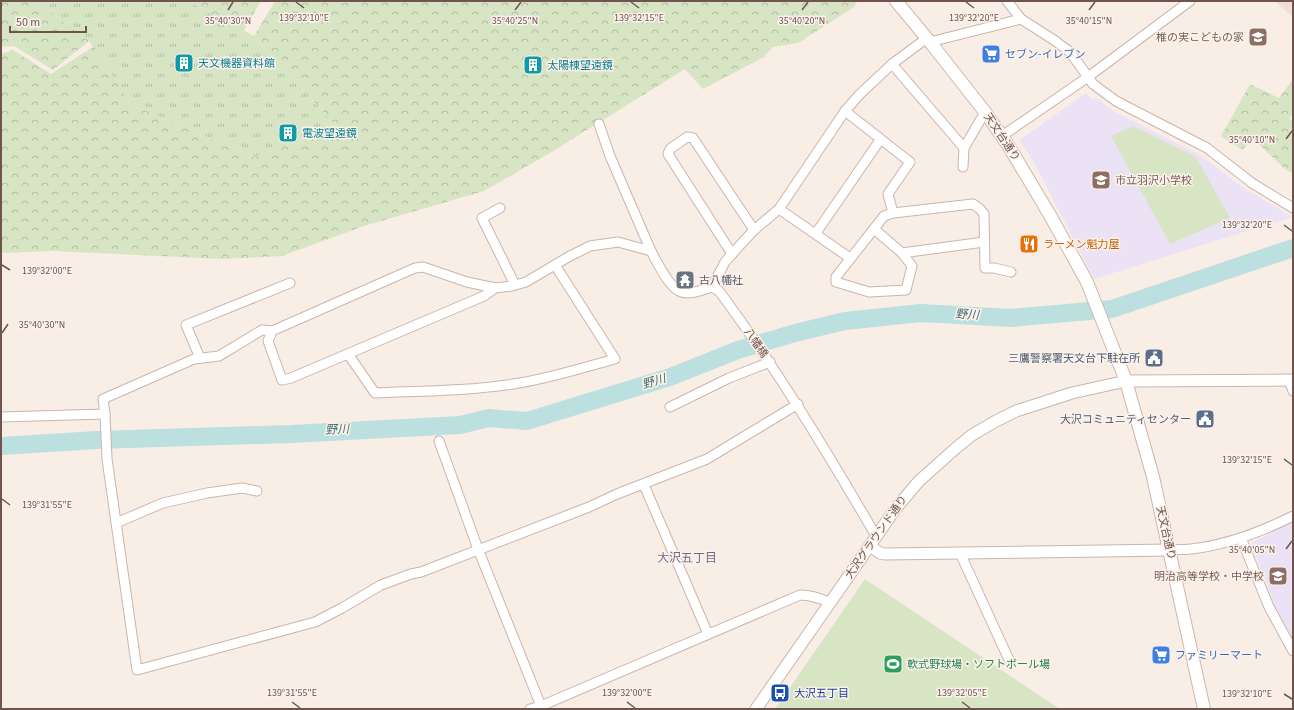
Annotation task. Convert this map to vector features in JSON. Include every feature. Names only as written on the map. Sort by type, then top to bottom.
[{"type":"main road","name":"天文台通り","points":[[896,1],[929,40],[1002,136],[1052,217],[1088,286],[1126,381],[1153,477],[1204,709]]},
{"type":"street","points":[[1007,1],[1021,19],[1070,52],[1093,84],[1116,100],[1207,148],[1252,183],[1293,208]]},
{"type":"street","points":[[1002,136],[1088,77],[1190,1]]},
{"type":"street","points":[[599,124],[610,156],[651,251],[670,283],[680,292],[689,293],[712,287],[725,262],[754,230],[779,209],[845,112],[860,94],[892,64],[929,40],[1021,19]]},
{"type":"street","points":[[892,64],[964,148]]},
{"type":"street","points":[[845,112],[910,162],[888,194],[893,213]]},
{"type":"street","points":[[962,167],[964,148],[985,112]]},
{"type":"street","points":[[732,254],[668,154],[670,149],[687,137],[693,138],[754,230]]},
{"type":"street","points":[[816,233],[880,140]]},
{"type":"street","points":[[874,229],[902,253],[912,266],[906,290],[869,292],[836,282],[836,277],[884,216],[893,213],[973,204],[984,214],[985,268],[994,268],[1011,272]]},
{"type":"street","points":[[500,208],[482,218],[515,285]]},
{"type":"street","points":[[779,209],[816,233],[850,258]]},
{"type":"street","points":[[651,251],[618,242],[590,246],[526,282],[495,288],[467,282],[422,267],[415,268],[272,331],[262,330],[219,356],[194,359],[103,399],[106,456],[137,670],[315,622],[381,585],[421,572],[589,507],[617,494],[644,485],[707,459],[798,404]]},
{"type":"street","points":[[902,253],[984,242]]},
{"type":"street","points":[[348,354],[375,393],[459,390],[513,384],[566,373],[615,359],[555,265]]},
{"type":"street","points":[[200,358],[186,325],[290,282]]},
{"type":"street","name":"八幡橋","points":[[712,287],[719,291],[743,323],[798,404],[876,536]]},
{"type":"street","points":[[272,331],[268,341],[282,380],[291,378],[484,296],[495,288]]},
{"type":"street","points":[[670,407],[729,378],[770,362]]},
{"type":"street","points":[[1291,380],[1293,391]]},
{"type":"street","name":"大沢グラウンド通り","points":[[756,709],[899,504],[919,481],[972,435],[1016,411],[1072,393],[1126,381],[1291,380]]},
{"type":"street","points":[[1,418],[104,415]]},
{"type":"street","points":[[439,441],[478,549],[541,706]]},
{"type":"street","points":[[644,485],[708,634]]},
{"type":"street","points":[[116,523],[163,503],[207,493],[242,488],[257,491]]},
{"type":"street","points":[[870,546],[884,554],[1190,549],[1241,538],[1271,527],[1293,516]]},
{"type":"street","points":[[1241,538],[1270,607],[1293,652]]},
{"type":"street","points":[[960,553],[1010,662]]},
{"type":"street","points":[[530,709],[541,706],[800,596],[807,595],[818,597],[831,603]]},
{"type":"shaded area","points":[[1274,1],[1293,1],[1293,17]]},
{"type":"shaded area","points":[[1086,93],[1091,99],[1099,99],[1113,111],[1200,155],[1242,187],[1292,217],[1094,279],[1036,166],[1021,142],[1021,139]]},
{"type":"shaded area","name":"明治高等学校・中学校","points":[[1293,522],[1293,639],[1276,608],[1251,543]]},
{"type":"green space","points":[[1,1],[36,1],[89,41],[53,70],[14,46],[1,47]]},
{"type":"green space","points":[[36,1],[188,1],[254,36],[338,128],[253,157],[130,104],[89,41]]},
{"type":"green space","points":[[188,1],[261,1],[243,32]]},
{"type":"green space","points":[[275,1],[341,1],[344,3],[346,1],[857,1],[854,7],[798,43],[773,47],[764,57],[703,89],[685,69],[550,153],[484,191],[364,226],[282,256],[223,259],[53,251],[1,253],[1,54],[13,50],[51,74],[94,46],[130,104],[253,157],[338,128],[254,36]]},
{"type":"green space","points":[[1293,79],[1293,114],[1289,118],[1293,121],[1293,173],[1286,170],[1253,139],[1242,150],[1221,136],[1250,84],[1279,98]]},
{"type":"green space","points":[[1133,126],[1196,157],[1230,218],[1170,244],[1111,136]]},
{"type":"green space","name":"軟式野球場・ソフトボール場","points":[[865,579],[1060,709],[775,709]]},
{"type":"waterway","name":"野川","points":[[1,446],[96,440],[292,434],[460,425],[489,418],[527,421],[670,377],[738,350],[795,333],[845,321],[921,313],[1011,318],[1112,309],[1293,248]]},
{"type":"place","name":"椎の実こどもの家","points":[[1258,37]]},
{"type":"place","name":"セブン-イレブン","points":[[991,54]]},
{"type":"place","name":"天文機器資料館","points":[[184,63]]},
{"type":"place","name":"太陽棟望遠鏡","points":[[533,65]]},
{"type":"place","name":"電波望遠鏡","points":[[288,133]]},
{"type":"place","name":"市立羽沢小学校","points":[[1101,180]]},
{"type":"place","name":"ラーメン魁力屋","points":[[1029,244]]},
{"type":"place","name":"古八幡社","points":[[685,280]]},
{"type":"place","name":"三鷹警察署天文台下駐在所","points":[[1154,358]]},
{"type":"place","name":"大沢コミュニティセンター","points":[[1205,419]]},
{"type":"place","name":"明治高等学校・中学校","points":[[1278,576]]},
{"type":"place","name":"ファミリーマート","points":[[1161,655]]},
{"type":"place","name":"軟式野球場・ソフトボール場","points":[[893,664]]},
{"type":"place","name":"大沢五丁目","points":[[780,693]]},
{"type":"district","name":"大沢五丁目","points":[[687,558]]}]
